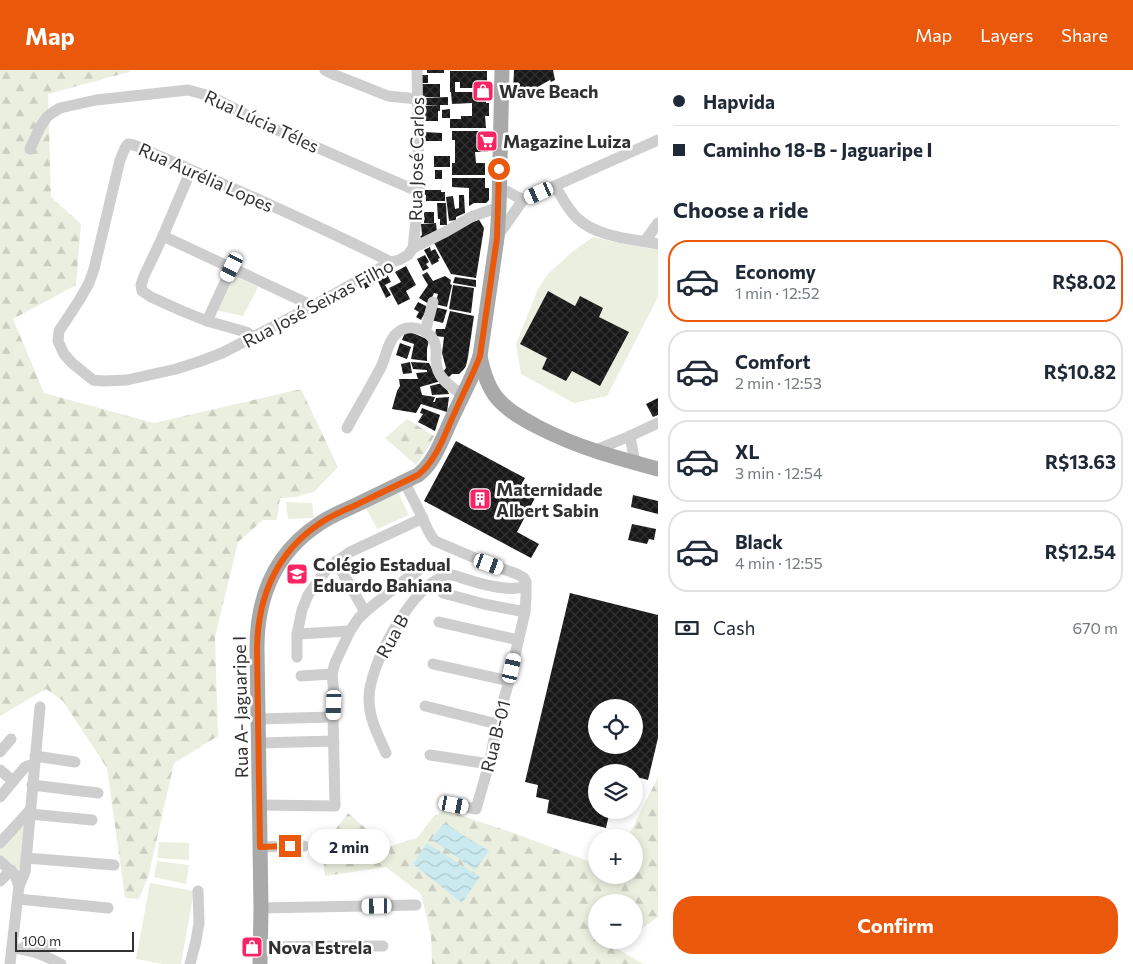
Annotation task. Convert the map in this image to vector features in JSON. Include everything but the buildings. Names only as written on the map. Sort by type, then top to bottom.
[{"type":"main road","points":[[502,70],[497,238],[480,356],[485,378],[498,399],[507,408],[559,438],[658,469]]},
{"type":"main road","name":"Rua A- Jaguaripe I","points":[[260,964],[261,908],[257,648],[258,619],[267,588],[273,574],[282,561],[300,540],[320,523],[418,475],[424,470],[435,455],[480,356]]},
{"type":"street","points":[[325,70],[335,76],[388,96],[417,99]]},
{"type":"street","name":"Rua José Carlos","points":[[413,248],[419,192],[417,70]]},
{"type":"street","name":"Rua Lúcia Téles","points":[[30,149],[40,127],[52,113],[60,108],[96,100],[188,90],[210,96],[268,126],[419,192]]},
{"type":"street","points":[[497,238],[523,200],[658,140]]},
{"type":"street","name":"Rua Aurélia Lopes","points":[[128,380],[93,380],[72,363],[64,354],[58,341],[59,331],[80,299],[94,269],[120,160],[128,144],[191,170],[347,240],[391,262]]},
{"type":"street","points":[[191,170],[143,280],[141,285],[142,291],[182,312],[246,332],[254,337]]},
{"type":"street","points":[[499,186],[523,200]]},
{"type":"street","points":[[555,186],[571,212],[577,219],[589,227],[617,237],[658,244]]},
{"type":"street","name":"Rua José Seixas Filho","points":[[128,380],[176,369],[222,353],[313,306],[391,262],[399,260],[408,255],[413,248],[471,217],[499,207]]},
{"type":"street","points":[[645,241],[658,223]]},
{"type":"street","points":[[163,236],[313,306]]},
{"type":"street","points":[[207,321],[232,267]]},
{"type":"street","points":[[425,332],[433,302]]},
{"type":"street","points":[[347,428],[382,365],[391,340],[401,330],[407,328],[414,328],[431,336],[435,343],[438,373],[442,379],[463,395]]},
{"type":"street","points":[[593,450],[658,423]]},
{"type":"street","points":[[630,436],[635,463]]},
{"type":"street","points":[[404,482],[423,518],[430,536],[489,564],[517,574],[524,578],[526,582]]},
{"type":"street","points":[[297,657],[297,634],[302,610],[308,595],[326,569],[350,552],[423,518]]},
{"type":"street","points":[[336,561],[365,612]]},
{"type":"street","points":[[260,805],[335,806],[334,694],[332,674],[335,663],[350,631],[358,619],[397,586],[420,570]]},
{"type":"street","name":"Rua B","points":[[386,753],[371,718],[368,698],[372,676],[383,650],[395,627],[410,605],[435,580],[451,575],[476,583],[510,589],[524,586],[526,582]]},
{"type":"street","name":"Rua B-01","points":[[454,805],[476,809],[489,764],[525,612],[526,582]]},
{"type":"street","points":[[443,593],[525,612]]},
{"type":"street","points":[[438,622],[518,640]]},
{"type":"street","points":[[297,634],[350,631]]},
{"type":"street","points":[[433,664],[509,681]]},
{"type":"street","points":[[301,676],[332,674]]},
{"type":"street","points":[[425,706],[497,724]]},
{"type":"street","points":[[10,964],[19,886],[25,872],[40,707]]},
{"type":"street","points":[[258,719],[333,717]]},
{"type":"street","points":[[0,752],[11,739]]},
{"type":"street","points":[[258,743],[334,741]]},
{"type":"street","points":[[430,755],[489,764]]},
{"type":"street","points":[[0,797],[27,766],[35,761],[75,762]]},
{"type":"street","points":[[0,770],[13,781]]},
{"type":"street","points":[[32,785],[98,793]]},
{"type":"street","points":[[31,812],[92,820]]},
{"type":"street","points":[[0,843],[31,812]]},
{"type":"street","points":[[260,847],[304,846]]},
{"type":"street","points":[[26,858],[114,865]]},
{"type":"street","points":[[0,861],[15,875],[19,886]]},
{"type":"street","points":[[0,881],[11,870]]},
{"type":"street","points":[[190,964],[199,923],[198,891]]},
{"type":"street","points":[[18,899],[108,908]]},
{"type":"street","points":[[261,908],[416,905]]},
{"type":"street","points":[[13,945],[52,946]]},
{"type":"street","points":[[13,945],[38,953],[61,964]]},
{"type":"street","points":[[261,948],[383,946]]},
{"type":"green space","points":[[0,70],[131,70],[48,94],[51,197],[81,224],[76,285],[13,319],[44,393],[154,423],[301,389],[338,467],[314,492],[296,497],[280,498],[277,520],[263,520],[238,542],[215,637],[218,736],[174,763],[149,874],[139,899],[125,898],[107,768],[63,701],[46,689],[0,716]]},
{"type":"green space","points":[[593,237],[658,250],[658,297],[607,396],[574,403],[521,374],[516,344],[538,289],[548,274],[572,252]]},
{"type":"green space","points":[[232,274],[258,287],[243,316],[216,310]]},
{"type":"green space","points":[[407,419],[434,436],[416,465],[385,438]]},
{"type":"green space","points":[[398,493],[409,515],[377,529],[366,508]]},
{"type":"green space","points":[[286,502],[312,503],[314,518],[288,519]]},
{"type":"green space","points":[[658,777],[658,917],[643,928],[643,894],[588,894],[588,949],[618,949],[643,964],[432,964],[431,936],[421,894],[386,867],[325,876],[322,847],[348,813],[387,847],[417,838],[433,817],[445,810],[514,833],[588,861],[588,884],[643,884],[643,829],[632,829],[637,819],[643,819],[643,807]]},
{"type":"green space","points":[[25,811],[20,880],[0,862],[0,839]]},
{"type":"green space","points":[[159,842],[189,843],[189,860],[157,858]]},
{"type":"green space","points":[[157,861],[189,865],[186,884],[154,877]]},
{"type":"green space","points":[[150,883],[194,891],[181,964],[163,964],[136,959]]},
{"type":"water","points":[[444,823],[489,851],[475,870],[431,839]]},
{"type":"water","points":[[427,843],[480,877],[462,903],[413,864]]},
{"type":"place","name":"Wave Beach","points":[[483,91]]},
{"type":"place","name":"Magazine Luiza","points":[[487,141]]},
{"type":"place","name":"Maternidade Albert Sabin","points":[[480,499]]},
{"type":"place","name":"Colégio Estadual Eduardo Bahiana","points":[[297,574]]},
{"type":"place","name":"Nova Estrela","points":[[252,947]]},
{"type":"route","points":[[290,846],[260,847],[257,634],[262,604],[273,574],[290,550],[309,531],[333,516],[418,475],[435,455],[480,356],[497,238],[499,169]]}]
